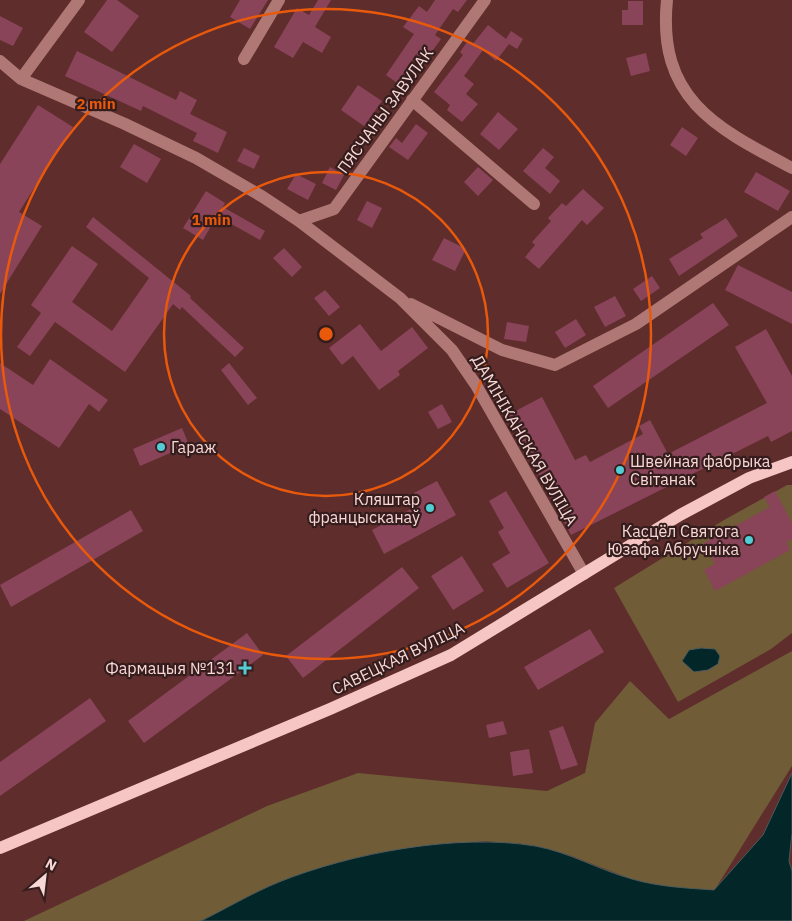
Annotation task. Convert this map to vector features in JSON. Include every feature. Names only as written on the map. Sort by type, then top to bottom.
[{"type":"main road","name":"САВЕЦКАЯ ВУЛІЦА","points":[[0,848],[330,709],[451,655],[680,515],[740,482],[792,462]]},
{"type":"street","points":[[21,79],[79,0]]},
{"type":"street","points":[[244,59],[279,0]]},
{"type":"street","name":"ПЯСЧАНЫ ЗАВУЛАК","points":[[299,221],[334,209],[485,0]]},
{"type":"street","points":[[667,0],[671,64],[685,92],[707,118],[792,168]]},
{"type":"street","name":"ДАМІНІКАНСКАЯ ВУЛІЦА","points":[[0,62],[21,79],[125,124],[196,158],[299,221],[400,298],[452,350],[476,385],[584,574]]},
{"type":"street","points":[[412,100],[534,204]]},
{"type":"street","points":[[400,298],[502,350],[555,365],[636,324],[792,217]]},
{"type":"shaded area","points":[[787,485],[792,485],[792,633],[771,649],[678,702],[614,588],[724,520]]},
{"type":"shaded area","points":[[792,651],[792,766],[714,891],[662,886],[631,879],[569,855],[536,846],[486,841],[376,853],[330,865],[279,882],[201,921],[24,921],[267,806],[358,773],[547,791],[585,773],[595,723],[630,681],[669,719]]},
{"type":"water","points":[[701,648],[715,649],[720,656],[718,664],[708,670],[694,672],[682,661],[689,650]]},
{"type":"water","points":[[792,773],[792,833],[789,861],[792,871],[792,921],[201,921],[269,886],[308,872],[371,854],[439,844],[473,842],[535,846],[560,852],[642,882],[673,887],[714,890],[763,835]]},
{"type":"building","points":[[107,0],[117,0],[139,16],[112,52],[84,32]]},
{"type":"building","points":[[240,0],[268,0],[250,29],[230,17]]},
{"type":"building","points":[[318,0],[331,0],[315,27],[331,37],[322,53],[303,42],[293,58],[274,47],[297,8],[309,15]]},
{"type":"building","points":[[435,0],[467,0],[458,12],[453,9],[435,35],[441,39],[425,61],[416,54],[397,83],[386,75],[414,34],[403,27],[419,6],[427,12]]},
{"type":"building","points":[[628,1],[643,1],[643,25],[622,25],[622,10],[628,10]]},
{"type":"building","points":[[0,16],[23,28],[13,46],[0,40]]},
{"type":"building","points":[[488,25],[506,39],[511,31],[523,39],[517,49],[509,44],[496,61],[483,50],[464,76],[474,84],[466,94],[478,104],[462,122],[447,110],[450,105],[434,92],[463,55],[460,52],[467,42],[472,45]]},
{"type":"building","points":[[77,51],[176,100],[180,91],[197,100],[190,114],[227,132],[218,153],[193,141],[197,133],[143,106],[141,111],[65,76]]},
{"type":"building","points":[[646,53],[650,71],[631,76],[626,58]]},
{"type":"building","points":[[358,85],[382,101],[364,126],[341,110]]},
{"type":"building","points":[[38,105],[73,127],[19,212],[42,226],[0,294],[0,164]]},
{"type":"building","points":[[498,112],[518,129],[499,150],[480,134]]},
{"type":"building","points":[[416,124],[428,133],[408,160],[389,147],[396,138],[402,143]]},
{"type":"building","points":[[682,127],[698,138],[686,156],[670,145]]},
{"type":"building","points":[[134,144],[161,159],[147,183],[120,167]]},
{"type":"building","points":[[244,148],[260,156],[254,169],[237,161]]},
{"type":"building","points":[[543,148],[554,157],[545,168],[560,181],[550,194],[523,171]]},
{"type":"building","points":[[330,167],[344,175],[336,190],[322,183]]},
{"type":"building","points":[[478,167],[493,180],[478,196],[464,182]]},
{"type":"building","points":[[756,172],[790,191],[778,211],[744,192]]},
{"type":"building","points":[[296,174],[316,184],[308,200],[287,189]]},
{"type":"building","points":[[583,189],[604,208],[587,225],[582,220],[539,269],[525,257],[535,245],[532,242],[551,221],[548,218],[562,203],[566,206]]},
{"type":"building","points":[[206,191],[225,203],[223,207],[265,231],[260,240],[217,216],[203,240],[183,228]]},
{"type":"building","points":[[367,201],[382,208],[372,228],[357,220]]},
{"type":"building","points":[[93,217],[191,296],[190,298],[244,348],[235,357],[182,307],[180,310],[173,304],[125,372],[55,322],[30,356],[17,347],[41,313],[31,305],[72,246],[98,264],[72,302],[112,331],[149,278],[86,227]]},
{"type":"building","points":[[726,218],[738,236],[679,276],[669,259],[703,238],[700,234]]},
{"type":"building","points":[[444,238],[466,249],[455,271],[432,260]]},
{"type":"building","points":[[284,248],[302,267],[292,277],[273,258]]},
{"type":"building","points":[[738,265],[792,292],[792,324],[725,290]]},
{"type":"building","points":[[652,276],[660,288],[641,301],[633,289]]},
{"type":"building","points":[[325,290],[340,307],[329,316],[314,298]]},
{"type":"building","points":[[615,296],[626,316],[605,327],[594,307]]},
{"type":"building","points":[[713,303],[729,325],[608,408],[593,386]]},
{"type":"building","points":[[576,319],[586,335],[565,348],[555,332]]},
{"type":"building","points":[[507,322],[529,326],[526,342],[504,339]]},
{"type":"building","points":[[360,324],[381,351],[412,327],[428,348],[398,371],[400,375],[379,390],[353,356],[342,365],[329,348]]},
{"type":"building","name":"Швейная фабрыка Світанак","points":[[766,329],[792,376],[792,431],[771,442],[768,436],[571,535],[508,415],[542,397],[575,460],[586,455],[590,462],[643,434],[639,426],[650,420],[668,454],[767,403],[735,347]]},
{"type":"building","points":[[50,359],[108,400],[99,412],[89,404],[59,448],[0,409],[0,363],[33,385]]},
{"type":"building","points":[[229,363],[257,398],[248,405],[221,370]]},
{"type":"building","points":[[442,404],[452,422],[438,429],[428,412]]},
{"type":"building","name":"Гараж","points":[[182,428],[189,445],[140,466],[133,449]]},
{"type":"building","points":[[437,481],[456,515],[384,554],[372,530],[420,504],[414,493]]},
{"type":"building","points":[[506,491],[549,563],[507,588],[492,564],[510,553],[498,532],[504,528],[489,501]]},
{"type":"building","name":"Касцёл Святога Юзафа Абручніка","points":[[775,491],[792,523],[792,539],[786,542],[790,550],[715,591],[704,570],[715,564],[704,543],[770,507],[764,497]]},
{"type":"building","points":[[131,510],[143,531],[11,607],[0,585]]},
{"type":"building","points":[[462,556],[484,591],[453,610],[431,576]]},
{"type":"building","points":[[402,567],[419,588],[303,678],[286,656]]},
{"type":"building","points":[[590,629],[604,652],[538,690],[524,667]]},
{"type":"building","points":[[247,633],[263,655],[144,743],[128,721]]},
{"type":"building","points":[[90,698],[106,721],[0,796],[0,762]]},
{"type":"building","points":[[503,721],[507,734],[489,738],[486,725]]},
{"type":"building","points":[[563,726],[578,765],[561,770],[549,731]]},
{"type":"building","points":[[529,749],[533,773],[513,776],[510,752]]},
{"type":"place","name":"Гараж","points":[[161,447]]},
{"type":"place","name":"Швейная фабрыка Світанак","points":[[620,470]]},
{"type":"place","name":"Кляштар францысканаў","points":[[430,508]]},
{"type":"place","name":"Касцёл Святога Юзафа Абручніка","points":[[749,540]]},
{"type":"place","name":"Фармацыя №131","points":[[245,668]]}]
